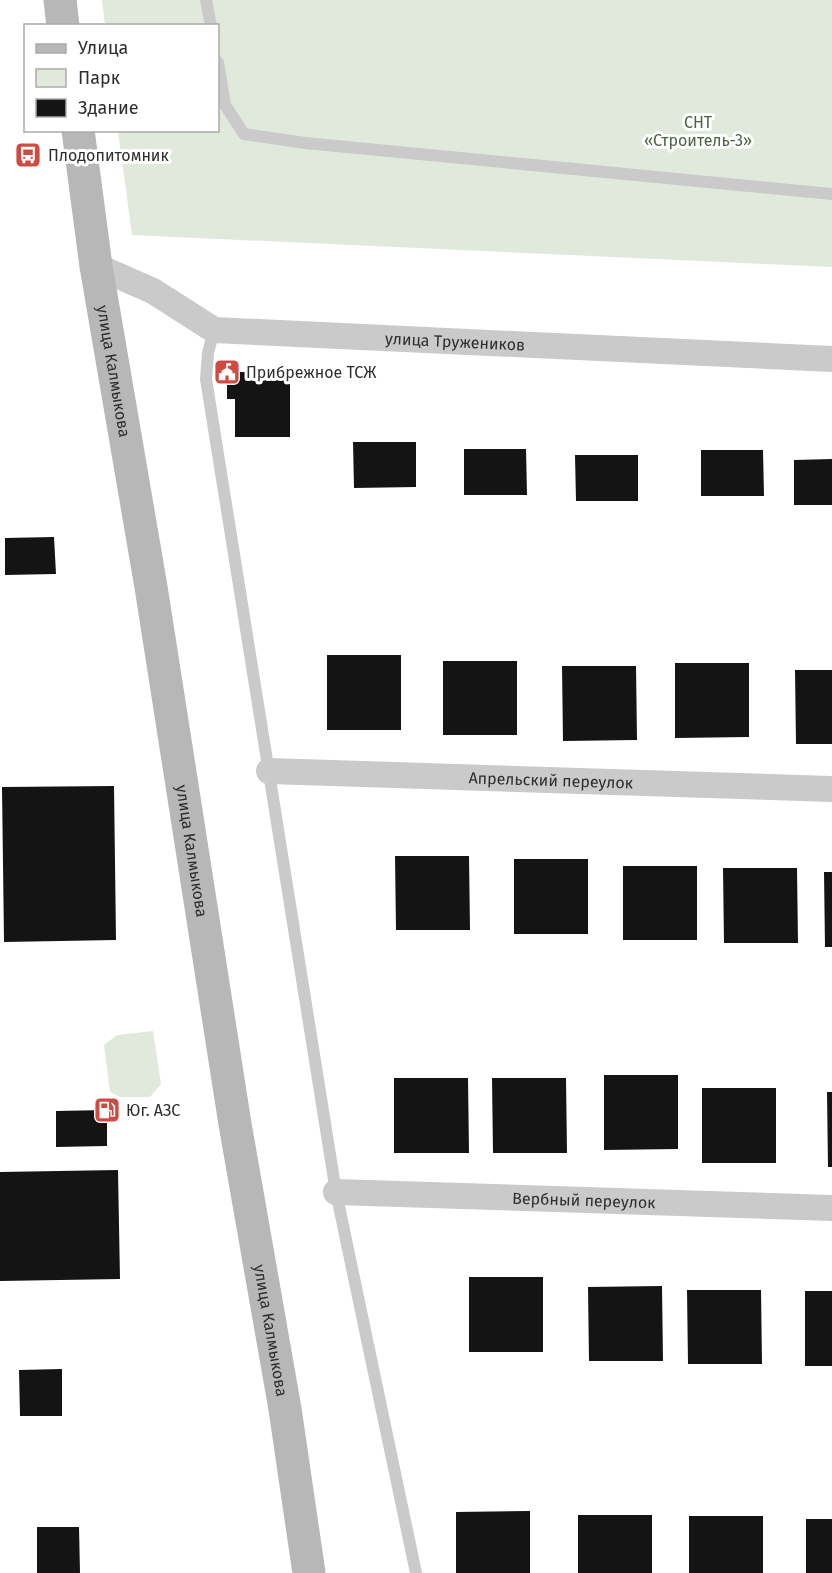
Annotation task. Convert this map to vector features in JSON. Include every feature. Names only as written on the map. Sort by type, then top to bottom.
[{"type":"main road","points":[[60,0],[63,24]]},
{"type":"main road","name":"улица Калмыкова","points":[[78,132],[96,266],[151,587],[235,1124],[285,1409],[309,1573]]},
{"type":"street","name":"улица Тружеников","points":[[96,266],[153,291],[214,330],[832,359]]},
{"type":"street","name":"Апрельский переулок","points":[[269,771],[832,789]]},
{"type":"street","name":"Вербный переулок","points":[[336,1192],[832,1208]]},
{"type":"lane","points":[[206,0],[211,24]]},
{"type":"lane","points":[[219,68],[225,105],[244,134],[305,143],[832,194]]},
{"type":"lane","points":[[214,330],[208,353],[206,379],[336,1192],[416,1573]]},
{"type":"green space","name":"СНТ «Строитель-3»","points":[[102,0],[832,0],[832,267],[132,235],[118,132],[219,132],[219,24],[105,24]]},
{"type":"green space","points":[[153,1031],[161,1084],[150,1097],[120,1097],[110,1092],[104,1045],[117,1035]]},
{"type":"building","points":[[227,372],[253,372],[253,380],[290,380],[290,437],[235,437],[235,399],[227,399]]},
{"type":"building","points":[[353,442],[416,442],[416,487],[354,488]]},
{"type":"building","points":[[464,449],[526,449],[527,495],[464,495]]},
{"type":"building","points":[[701,450],[763,450],[764,496],[701,496]]},
{"type":"building","points":[[575,455],[638,455],[638,501],[576,501]]},
{"type":"building","points":[[832,459],[832,505],[794,505],[794,460]]},
{"type":"building","points":[[54,537],[56,574],[5,575],[5,538]]},
{"type":"building","points":[[327,655],[401,655],[401,730],[327,730]]},
{"type":"building","points":[[443,661],[517,661],[517,735],[443,735]]},
{"type":"building","points":[[675,663],[749,663],[749,737],[675,738]]},
{"type":"building","points":[[562,666],[636,666],[637,740],[563,741]]},
{"type":"building","points":[[795,670],[832,670],[832,744],[796,744]]},
{"type":"building","points":[[114,786],[116,940],[4,942],[2,787]]},
{"type":"building","points":[[395,856],[469,856],[470,930],[396,930]]},
{"type":"building","points":[[514,859],[588,859],[588,934],[514,934]]},
{"type":"building","points":[[623,866],[697,866],[697,940],[623,940]]},
{"type":"building","points":[[723,868],[797,868],[798,943],[724,943]]},
{"type":"building","points":[[824,872],[832,872],[832,947],[825,947]]},
{"type":"building","points":[[604,1075],[678,1075],[678,1149],[604,1150]]},
{"type":"building","points":[[394,1078],[468,1078],[469,1153],[394,1153]]},
{"type":"building","points":[[492,1078],[566,1078],[567,1153],[493,1153]]},
{"type":"building","points":[[702,1088],[776,1088],[776,1163],[702,1163]]},
{"type":"building","points":[[827,1092],[832,1092],[832,1167],[828,1167]]},
{"type":"building","points":[[107,1110],[107,1146],[56,1147],[56,1111]]},
{"type":"building","points":[[118,1170],[120,1279],[0,1281],[0,1172]]},
{"type":"building","points":[[469,1277],[543,1277],[543,1352],[469,1352]]},
{"type":"building","points":[[662,1286],[663,1361],[589,1361],[588,1287]]},
{"type":"building","points":[[687,1290],[761,1290],[762,1364],[688,1364]]},
{"type":"building","points":[[805,1291],[832,1291],[832,1366],[805,1366]]},
{"type":"building","points":[[62,1369],[62,1416],[20,1416],[19,1370]]},
{"type":"building","points":[[530,1511],[530,1573],[456,1573],[456,1512]]},
{"type":"building","points":[[578,1515],[652,1515],[652,1573],[578,1573]]},
{"type":"building","points":[[689,1516],[763,1516],[763,1573],[689,1573]]},
{"type":"building","points":[[806,1519],[832,1519],[832,1573],[806,1573]]},
{"type":"building","points":[[37,1527],[79,1527],[80,1573],[37,1573]]},
{"type":"place","name":"Плодопитомник","points":[[28,155]]},
{"type":"place","name":"Прибрежное ТСЖ","points":[[227,372]]},
{"type":"place","name":"Юг. АЗС","points":[[107,1110]]}]
